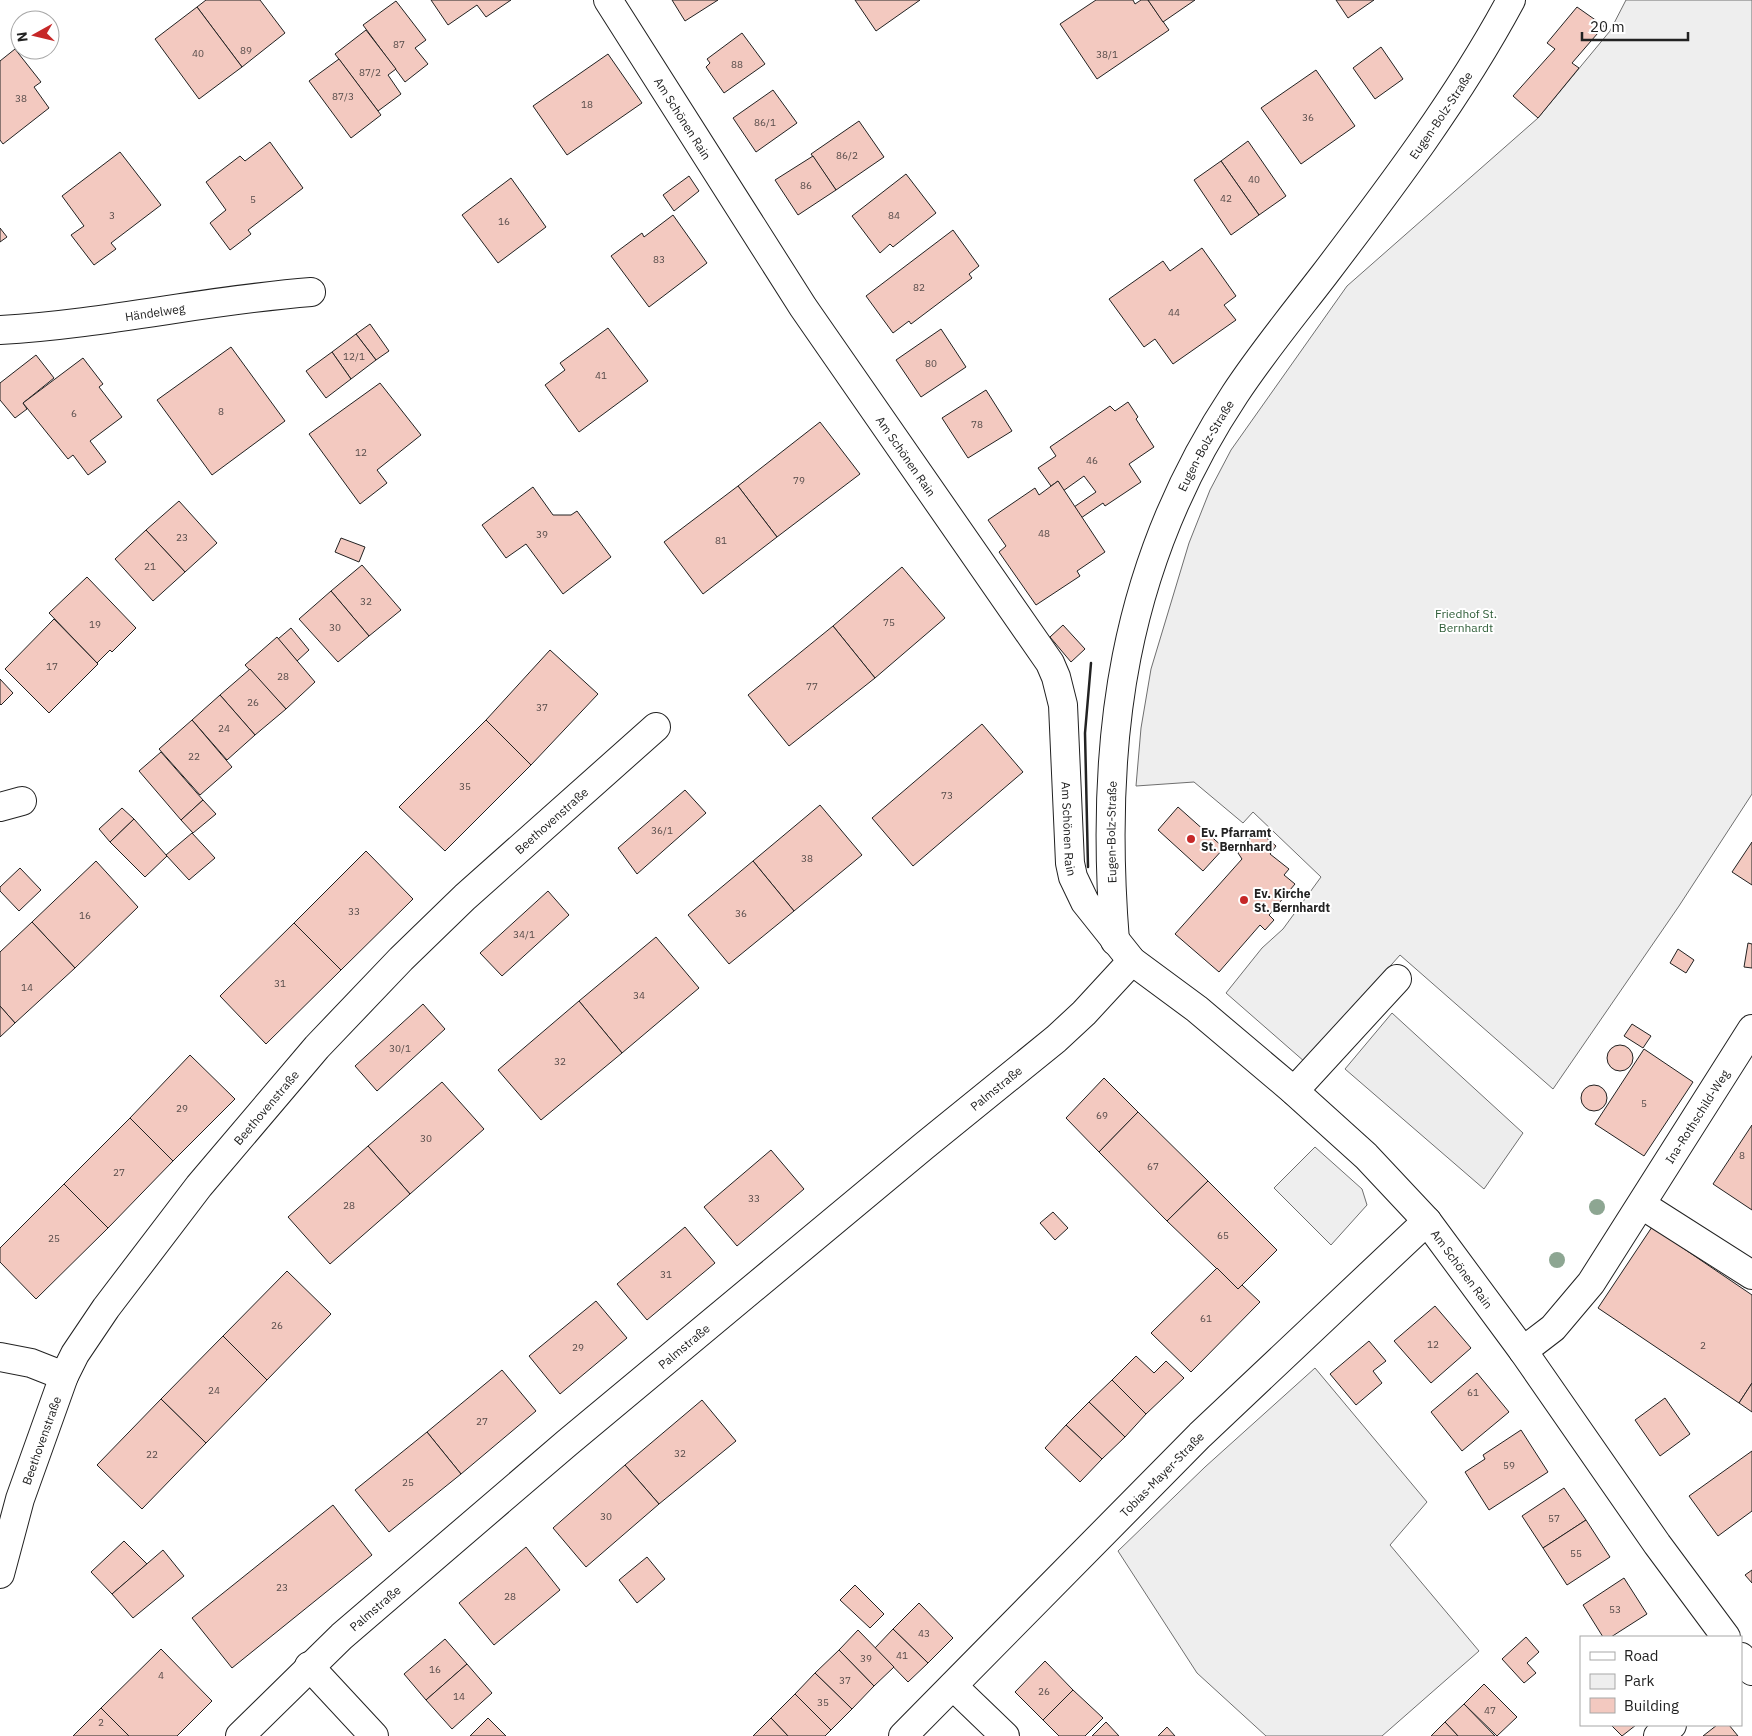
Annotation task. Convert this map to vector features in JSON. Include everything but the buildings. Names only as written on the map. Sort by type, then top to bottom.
[{"type":"street","name":"Am Schönen Rain","points":[[608,0],[803,307],[1050,663],[1063,705],[1072,877],[1085,902],[1124,951],[1197,1008],[1294,1091],[1366,1156],[1427,1222],[1522,1351],[1657,1544],[1725,1636]]},
{"type":"street","name":"Eugen-Bolz-Straße","points":[[1124,951],[1110,855],[1112,760],[1120,682],[1147,575],[1168,519],[1190,470],[1235,392],[1408,163],[1496,28],[1512,0]]},
{"type":"street","name":"Händelweg","points":[[0,330],[124,317],[254,296],[311,292]]},
{"type":"street","name":"Beethovenstraße","points":[[0,1574],[20,1499],[64,1376],[75,1354],[106,1308],[198,1186],[316,1047],[387,972],[465,897],[656,727]]},
{"type":"street","name":"Palmstraße","points":[[240,1736],[309,1666],[567,1443],[924,1146],[1056,1039],[1084,1013],[1124,951]]},
{"type":"street","points":[[1294,1091],[1397,979]]},
{"type":"street","name":"Ina-Rothschild-Weg","points":[[1522,1351],[1553,1328],[1572,1309],[1642,1205],[1752,1029]]},
{"type":"street","points":[[1642,1205],[1752,1274]]},
{"type":"street","name":"Tobias-Mayer-Straße","points":[[902,1736],[1200,1435],[1427,1222]]},
{"type":"street","points":[[0,1357],[31,1363],[64,1376]]},
{"type":"street","points":[[309,1666],[374,1736]]},
{"type":"street","points":[[953,1686],[1005,1736]]},
{"type":"street","points":[[1658,1736],[1671,1726]]},
{"type":"green space","name":"Friedhof St. Bernhardt","points":[[1626,0],[1752,0],[1752,794],[1679,906],[1553,1089],[1400,955],[1305,1062],[1226,993],[1262,948],[1283,929],[1321,877],[1253,812],[1243,823],[1194,782],[1136,786],[1141,728],[1151,669],[1189,543],[1210,490],[1231,450],[1347,286],[1538,118],[1610,31]]},
{"type":"green space","points":[[1315,1147],[1362,1189],[1367,1205],[1331,1245],[1274,1188]]},
{"type":"green space","points":[[1315,1368],[1427,1502],[1390,1545],[1479,1651],[1382,1736],[1266,1736],[1197,1673],[1118,1551],[1205,1467]]},
{"type":"shaded area","points":[[1392,1013],[1523,1133],[1484,1189],[1345,1069]]},
{"type":"wall","points":[[1088,867],[1085,733],[1091,663]]},
{"type":"place","name":"Ev. Pfarramt St. Bernhard","points":[[1191,839]]},
{"type":"place","name":"Ev. Kirche St. Bernhardt","points":[[1244,900]]}]
